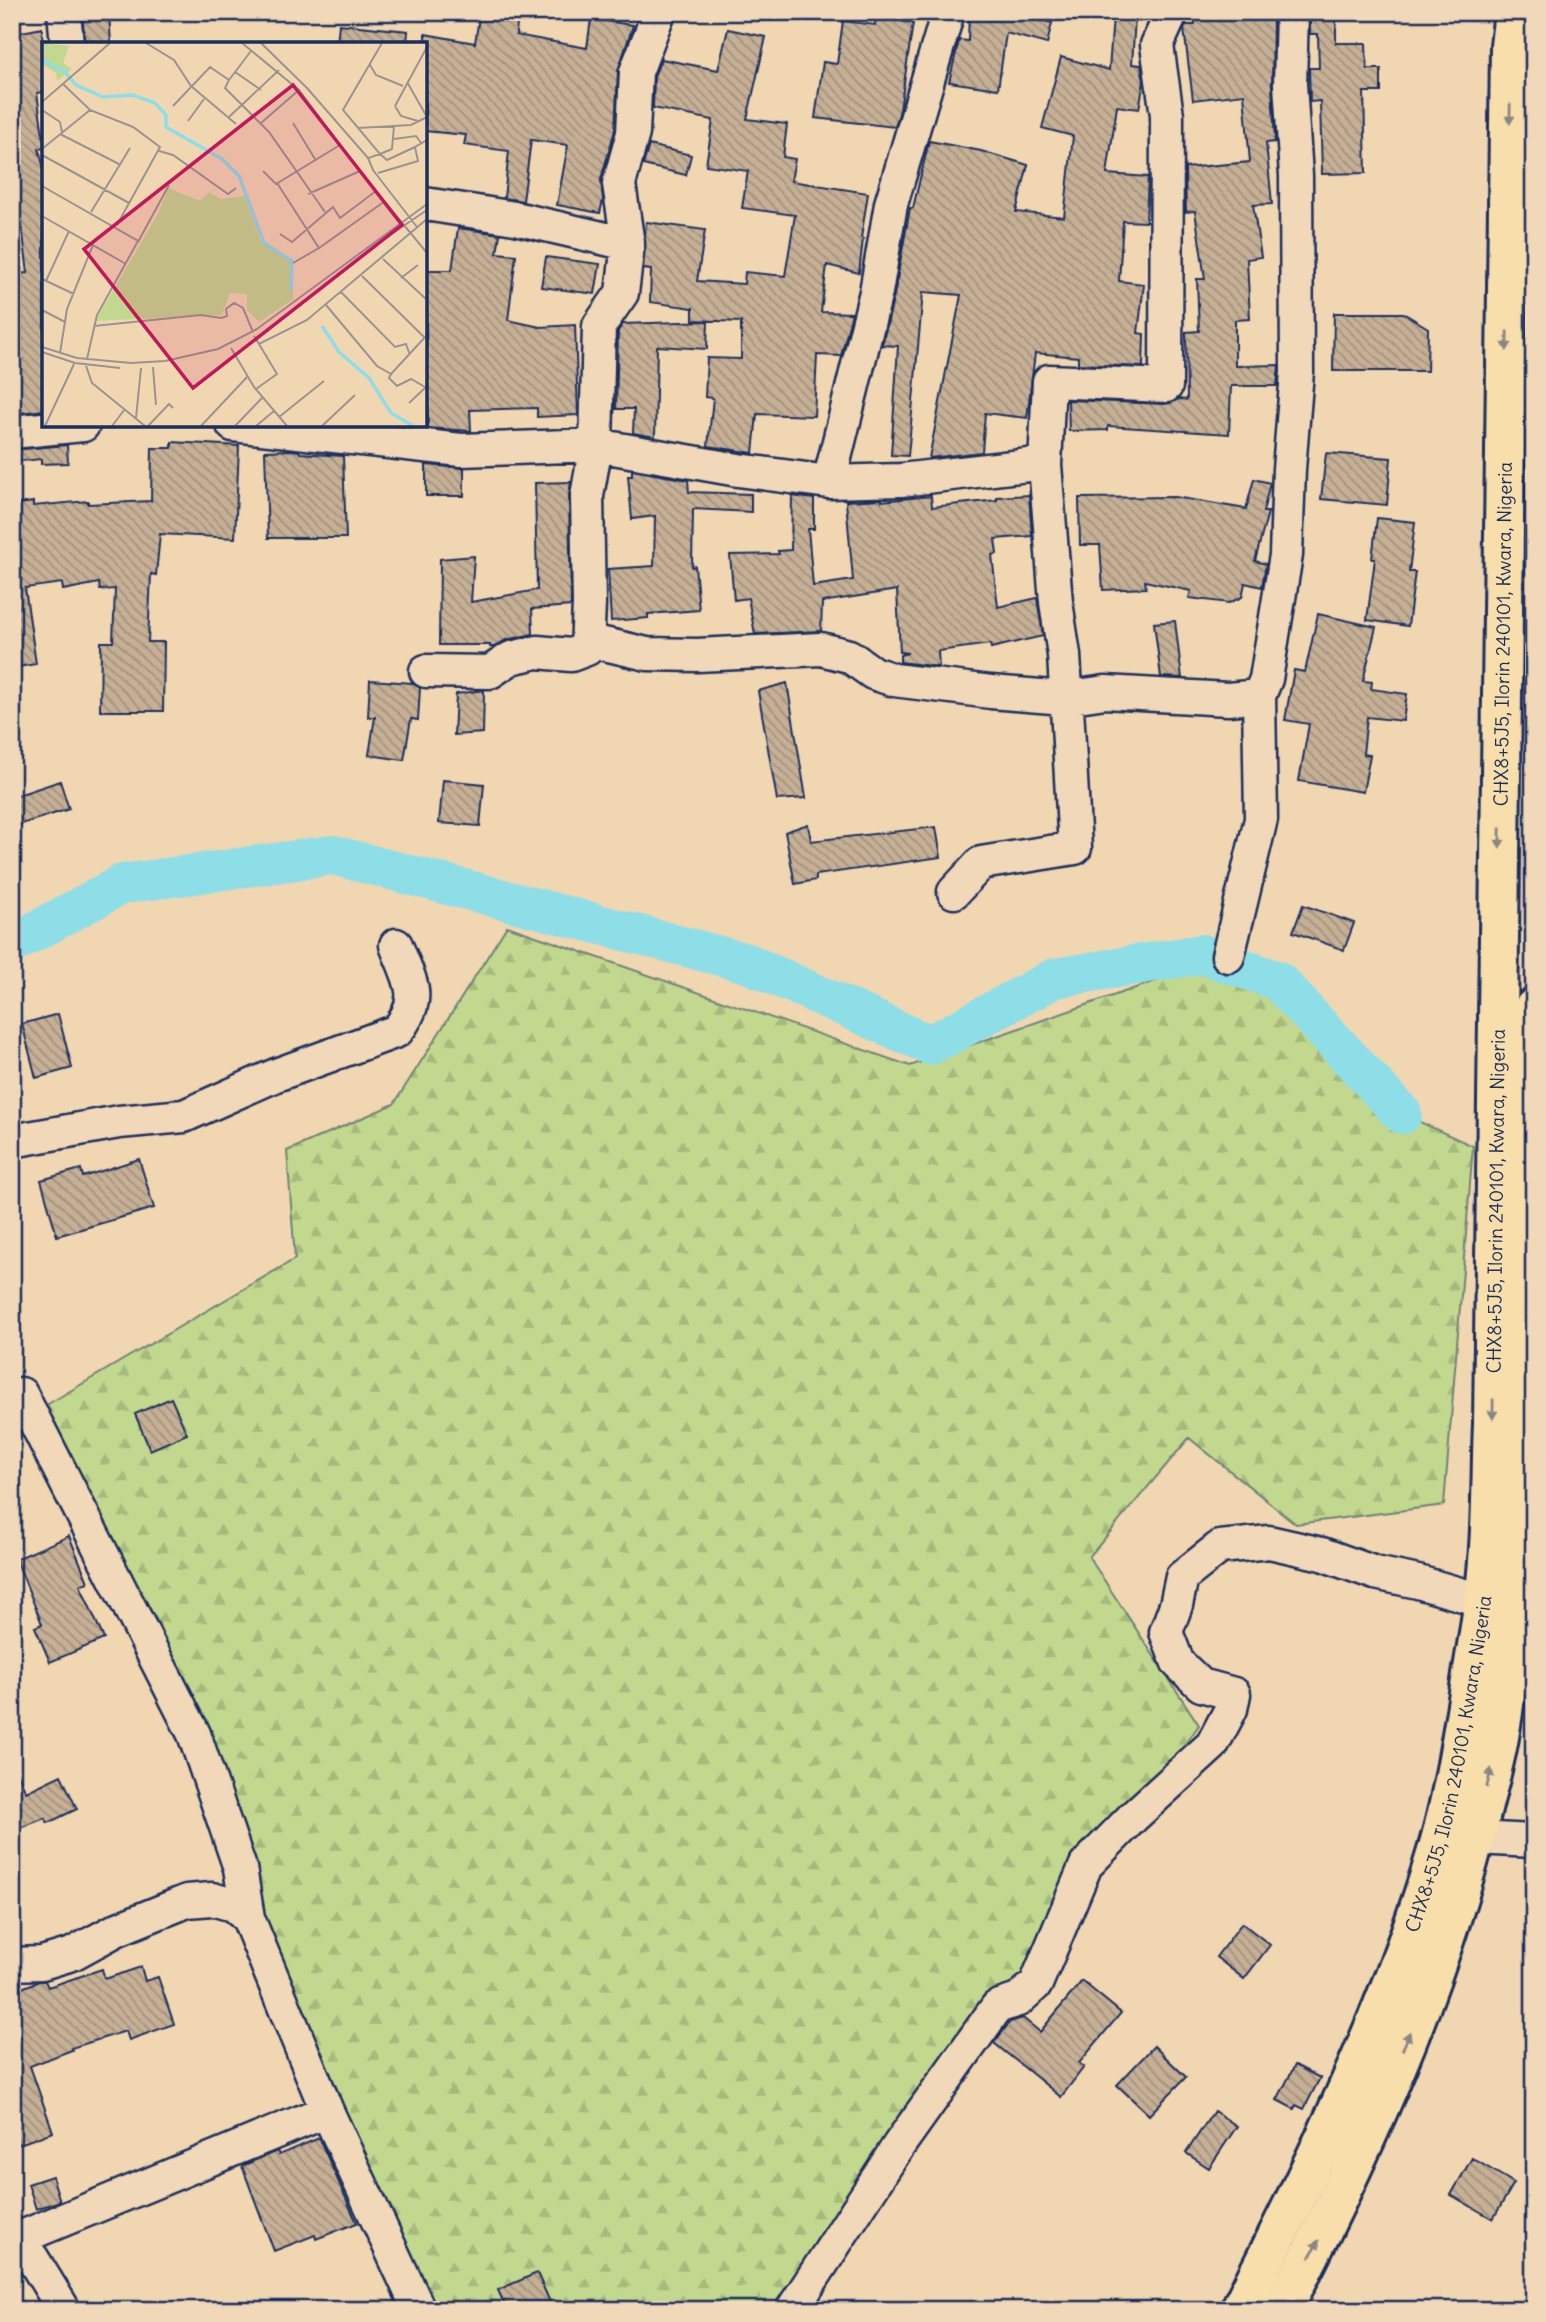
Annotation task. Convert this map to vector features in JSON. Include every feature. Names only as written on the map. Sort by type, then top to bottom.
[{"type":"main road","name":"CHX8+5J5, Ilorin 240101, Kwara, Nigeria","points":[[1240,2310],[1287,2219],[1390,1991],[1438,1845],[1462,1739],[1510,1611],[1488,1558],[1493,1424],[1512,29]]},
{"type":"main road","name":"CHX8+5J5, Ilorin 240101, Kwara, Nigeria","points":[[1282,2310],[1321,2234],[1384,2094],[1440,1958],[1475,1838],[1499,1736],[1525,1410],[1534,1008]]},
{"type":"street","points":[[64,12],[67,42]]},
{"type":"street","points":[[426,671],[490,672],[510,658],[537,652],[571,655],[587,649],[587,496],[596,445],[599,326],[622,293],[628,244],[619,184],[633,133],[636,72],[659,12]]},
{"type":"street","points":[[829,482],[876,292],[891,204],[948,12]]},
{"type":"street","points":[[954,892],[981,863],[1075,848],[1064,655],[1056,603],[1045,465],[1049,381],[1166,386],[1167,115],[1157,45],[1172,12]]},
{"type":"street","points":[[1228,956],[1261,819],[1259,696],[1266,679],[1286,555],[1289,470],[1297,372],[1296,176],[1290,84],[1292,12]]},
{"type":"street","points":[[427,204],[515,218],[628,244]]},
{"type":"street","points":[[12,432],[63,427]]},
{"type":"street","points":[[251,427],[461,450],[596,445],[738,470],[829,482],[901,480],[1045,465]]},
{"type":"street","points":[[587,640],[648,654],[697,655],[821,649],[849,656],[873,673],[894,680],[991,692],[1065,698],[1105,692],[1228,699],[1259,696]]},
{"type":"street","points":[[12,1140],[119,1122],[184,1116],[276,1075],[397,1031],[410,1015],[414,992],[396,945]]},
{"type":"street","points":[[21,1394],[194,1734],[240,1868],[248,1918],[327,2111],[419,2310]]},
{"type":"street","points":[[792,2310],[900,2145],[998,2007],[1018,2000],[1036,1984],[1086,1865],[1133,1817],[1212,1745],[1231,1709],[1234,1694],[1201,1685],[1178,1662],[1166,1632],[1182,1577],[1220,1547],[1269,1542],[1322,1554],[1375,1573],[1510,1611]]},
{"type":"street","points":[[1475,1838],[1534,1841]]},
{"type":"street","points":[[13,1961],[42,1963],[72,1954],[118,1929],[187,1901],[212,1899],[233,1905],[248,1918]]},
{"type":"street","points":[[64,2310],[16,2240],[327,2111]]},
{"type":"green space","points":[[507,926],[910,1066],[1228,956],[1402,1114],[1473,1146],[1444,1505],[1296,1524],[1189,1438],[1089,1557],[1199,1725],[782,2310],[419,2310],[248,1918],[159,1624],[31,1414],[295,1259],[287,1151],[394,1104]]},
{"type":"building","points":[[82,12],[109,12],[111,42],[85,42]]},
{"type":"building","points":[[969,12],[1012,12],[1052,23],[1047,44],[1006,33],[998,89],[949,82],[959,40],[968,41]]},
{"type":"building","points":[[1194,12],[1254,12],[1255,20],[1273,19],[1275,142],[1266,143],[1272,204],[1253,205],[1261,257],[1247,259],[1250,319],[1235,320],[1235,366],[1279,365],[1277,386],[1231,386],[1229,434],[1108,426],[1108,430],[1069,431],[1068,400],[1165,404],[1178,399],[1187,400],[1186,332],[1199,331],[1197,279],[1205,279],[1195,211],[1186,212],[1185,168],[1250,162],[1244,94],[1193,100],[1184,29],[1186,25],[1195,25]]},
{"type":"building","points":[[1310,12],[1336,12],[1336,43],[1366,43],[1367,69],[1381,69],[1381,92],[1364,92],[1366,173],[1322,174],[1320,101],[1310,102],[1309,68],[1319,68],[1318,34],[1310,34]]},
{"type":"building","points":[[1113,16],[1135,18],[1132,64],[1141,65],[1144,81],[1139,109],[1117,106],[1107,174],[1148,177],[1146,222],[1123,221],[1119,281],[1144,284],[1138,333],[1144,334],[1143,367],[1078,364],[1078,357],[1035,353],[1027,418],[985,413],[982,452],[929,458],[961,295],[923,292],[908,456],[891,455],[898,346],[882,345],[910,208],[913,208],[929,141],[981,151],[1028,165],[1016,212],[1064,217],[1073,136],[1042,128],[1061,57],[1109,70]]},
{"type":"building","points":[[876,17],[913,23],[895,127],[815,118],[823,62],[837,64],[843,21],[875,25]]},
{"type":"building","points":[[479,18],[517,23],[516,35],[587,48],[591,19],[633,25],[618,71],[615,130],[601,179],[603,200],[600,213],[557,205],[568,145],[531,140],[523,201],[504,198],[509,151],[464,145],[466,135],[427,131],[425,34],[475,43]]},
{"type":"building","points":[[339,24],[408,31],[407,42],[337,42]]},
{"type":"building","points":[[42,28],[42,92],[37,93],[42,128],[42,148],[39,149],[42,161],[42,410],[12,414],[12,274],[28,273],[20,211],[12,213],[12,130],[23,128],[12,66],[12,34]]},
{"type":"building","points":[[728,29],[766,37],[747,119],[787,124],[783,157],[795,159],[791,181],[868,193],[859,273],[827,265],[821,312],[852,313],[841,356],[817,355],[814,416],[757,414],[753,453],[708,446],[713,398],[705,397],[707,358],[741,359],[741,322],[693,320],[693,308],[650,302],[651,270],[643,269],[646,222],[705,230],[697,281],[744,284],[745,272],[785,276],[795,215],[742,208],[748,171],[706,165],[713,120],[653,108],[654,76],[661,59],[718,70]]},
{"type":"building","points":[[649,145],[691,155],[686,175],[643,165]]},
{"type":"building","points":[[458,228],[500,234],[497,253],[516,255],[508,320],[540,327],[575,325],[578,415],[537,417],[537,408],[470,410],[471,431],[428,428],[427,270],[452,270]]},
{"type":"building","points":[[546,257],[600,264],[595,294],[541,287]]},
{"type":"building","points":[[1334,313],[1403,313],[1428,328],[1427,371],[1333,371]]},
{"type":"building","points":[[708,321],[707,349],[657,346],[655,437],[633,433],[634,409],[616,409],[618,331],[623,324]]},
{"type":"building","points":[[172,442],[239,446],[235,538],[160,534],[156,575],[151,574],[148,642],[164,642],[163,711],[100,711],[101,642],[113,642],[115,589],[100,590],[99,583],[63,590],[62,583],[25,588],[36,664],[12,668],[12,505],[33,502],[33,506],[88,501],[88,504],[151,501],[152,448],[172,448]]},
{"type":"building","points":[[67,445],[68,463],[41,464],[41,459],[12,462],[12,450]]},
{"type":"building","points":[[293,450],[300,453],[343,456],[346,538],[268,538],[265,451]]},
{"type":"building","points":[[1326,453],[1391,458],[1387,505],[1321,499]]},
{"type":"building","points":[[426,465],[464,468],[464,496],[426,496]]},
{"type":"building","points":[[632,470],[688,480],[689,492],[751,494],[751,512],[693,509],[692,567],[695,566],[699,610],[648,614],[648,618],[611,621],[608,569],[654,566],[655,516],[632,519],[628,476],[632,476]]},
{"type":"building","points":[[1254,479],[1270,483],[1263,512],[1268,512],[1255,561],[1266,564],[1262,587],[1245,583],[1242,597],[1229,603],[1189,598],[1191,591],[1145,581],[1146,588],[1103,590],[1100,545],[1080,545],[1079,498],[1175,497],[1246,509]]},
{"type":"building","points":[[571,482],[571,606],[532,609],[533,634],[506,640],[494,647],[439,645],[440,559],[474,556],[471,602],[537,590],[535,483]]},
{"type":"building","points":[[1029,495],[1032,536],[995,539],[997,554],[992,555],[998,607],[1037,598],[1043,636],[991,648],[990,644],[938,651],[939,667],[900,662],[900,655],[908,653],[900,652],[897,590],[822,602],[821,631],[755,634],[748,598],[734,600],[730,555],[779,554],[778,551],[791,550],[792,496],[814,499],[814,529],[808,529],[813,586],[853,580],[846,501],[882,501],[931,496],[932,507]]},
{"type":"building","points":[[1377,518],[1415,522],[1409,572],[1415,572],[1408,626],[1367,620]]},
{"type":"building","points":[[1318,614],[1376,627],[1363,681],[1372,682],[1371,689],[1407,694],[1403,721],[1367,717],[1363,754],[1370,755],[1363,792],[1299,781],[1309,724],[1285,720],[1294,670],[1305,672]]},
{"type":"building","points":[[1175,621],[1182,678],[1161,677],[1154,623]]},
{"type":"building","points":[[370,680],[413,683],[420,688],[418,720],[411,719],[404,760],[369,755],[375,717],[368,717]]},
{"type":"building","points":[[787,683],[806,798],[777,800],[758,691]]},
{"type":"building","points":[[484,690],[483,733],[454,735],[456,694]]},
{"type":"building","points":[[443,780],[484,784],[480,826],[439,823]]},
{"type":"building","points":[[60,781],[69,809],[12,827],[12,797]]},
{"type":"building","points":[[808,824],[811,841],[936,827],[941,857],[816,875],[816,880],[795,884],[785,832]]},
{"type":"building","points":[[1303,905],[1354,923],[1344,950],[1293,932]]},
{"type":"building","points":[[58,1014],[72,1068],[36,1078],[22,1024]]},
{"type":"building","points":[[139,1159],[154,1208],[57,1236],[41,1180],[81,1169],[83,1177]]},
{"type":"building","points":[[171,1398],[187,1434],[150,1450],[135,1414]]},
{"type":"building","points":[[69,1536],[88,1582],[80,1585],[104,1639],[50,1662],[35,1627],[42,1624],[16,1559]]},
{"type":"building","points":[[12,1761],[26,1792],[61,1775],[77,1809],[48,1823],[45,1818],[12,1831]]},
{"type":"building","points":[[1242,1923],[1270,1945],[1244,1979],[1216,1957]]},
{"type":"building","points":[[141,1967],[145,1981],[158,1977],[174,2024],[129,2040],[126,2031],[71,2048],[72,2050],[30,2066],[53,2132],[17,2145],[12,2133],[12,1992],[39,1981],[45,1981],[48,1987],[102,1969],[105,1979]]},
{"type":"building","points":[[1082,1981],[1121,2013],[1079,2063],[1084,2067],[1061,2097],[994,2043],[1010,2022],[1023,2018],[1040,2032]]},
{"type":"building","points":[[1154,2046],[1186,2077],[1149,2115],[1117,2085]]},
{"type":"building","points":[[1295,2065],[1320,2078],[1304,2109],[1296,2105],[1294,2109],[1277,2100]]},
{"type":"building","points":[[1214,2111],[1237,2126],[1209,2168],[1186,2153]]},
{"type":"building","points":[[319,2138],[357,2223],[274,2251],[242,2166],[277,2151],[279,2155]]},
{"type":"building","points":[[1472,2158],[1514,2183],[1493,2219],[1451,2195]]},
{"type":"building","points":[[52,2176],[60,2201],[36,2209],[28,2184]]},
{"type":"building","points":[[537,2273],[550,2302],[533,2310],[507,2310],[498,2290]]},
{"type":"waterway","points":[[12,944],[122,884],[333,855],[747,963],[930,1045],[1055,978],[1202,954],[1278,981],[1402,1114]]}]
